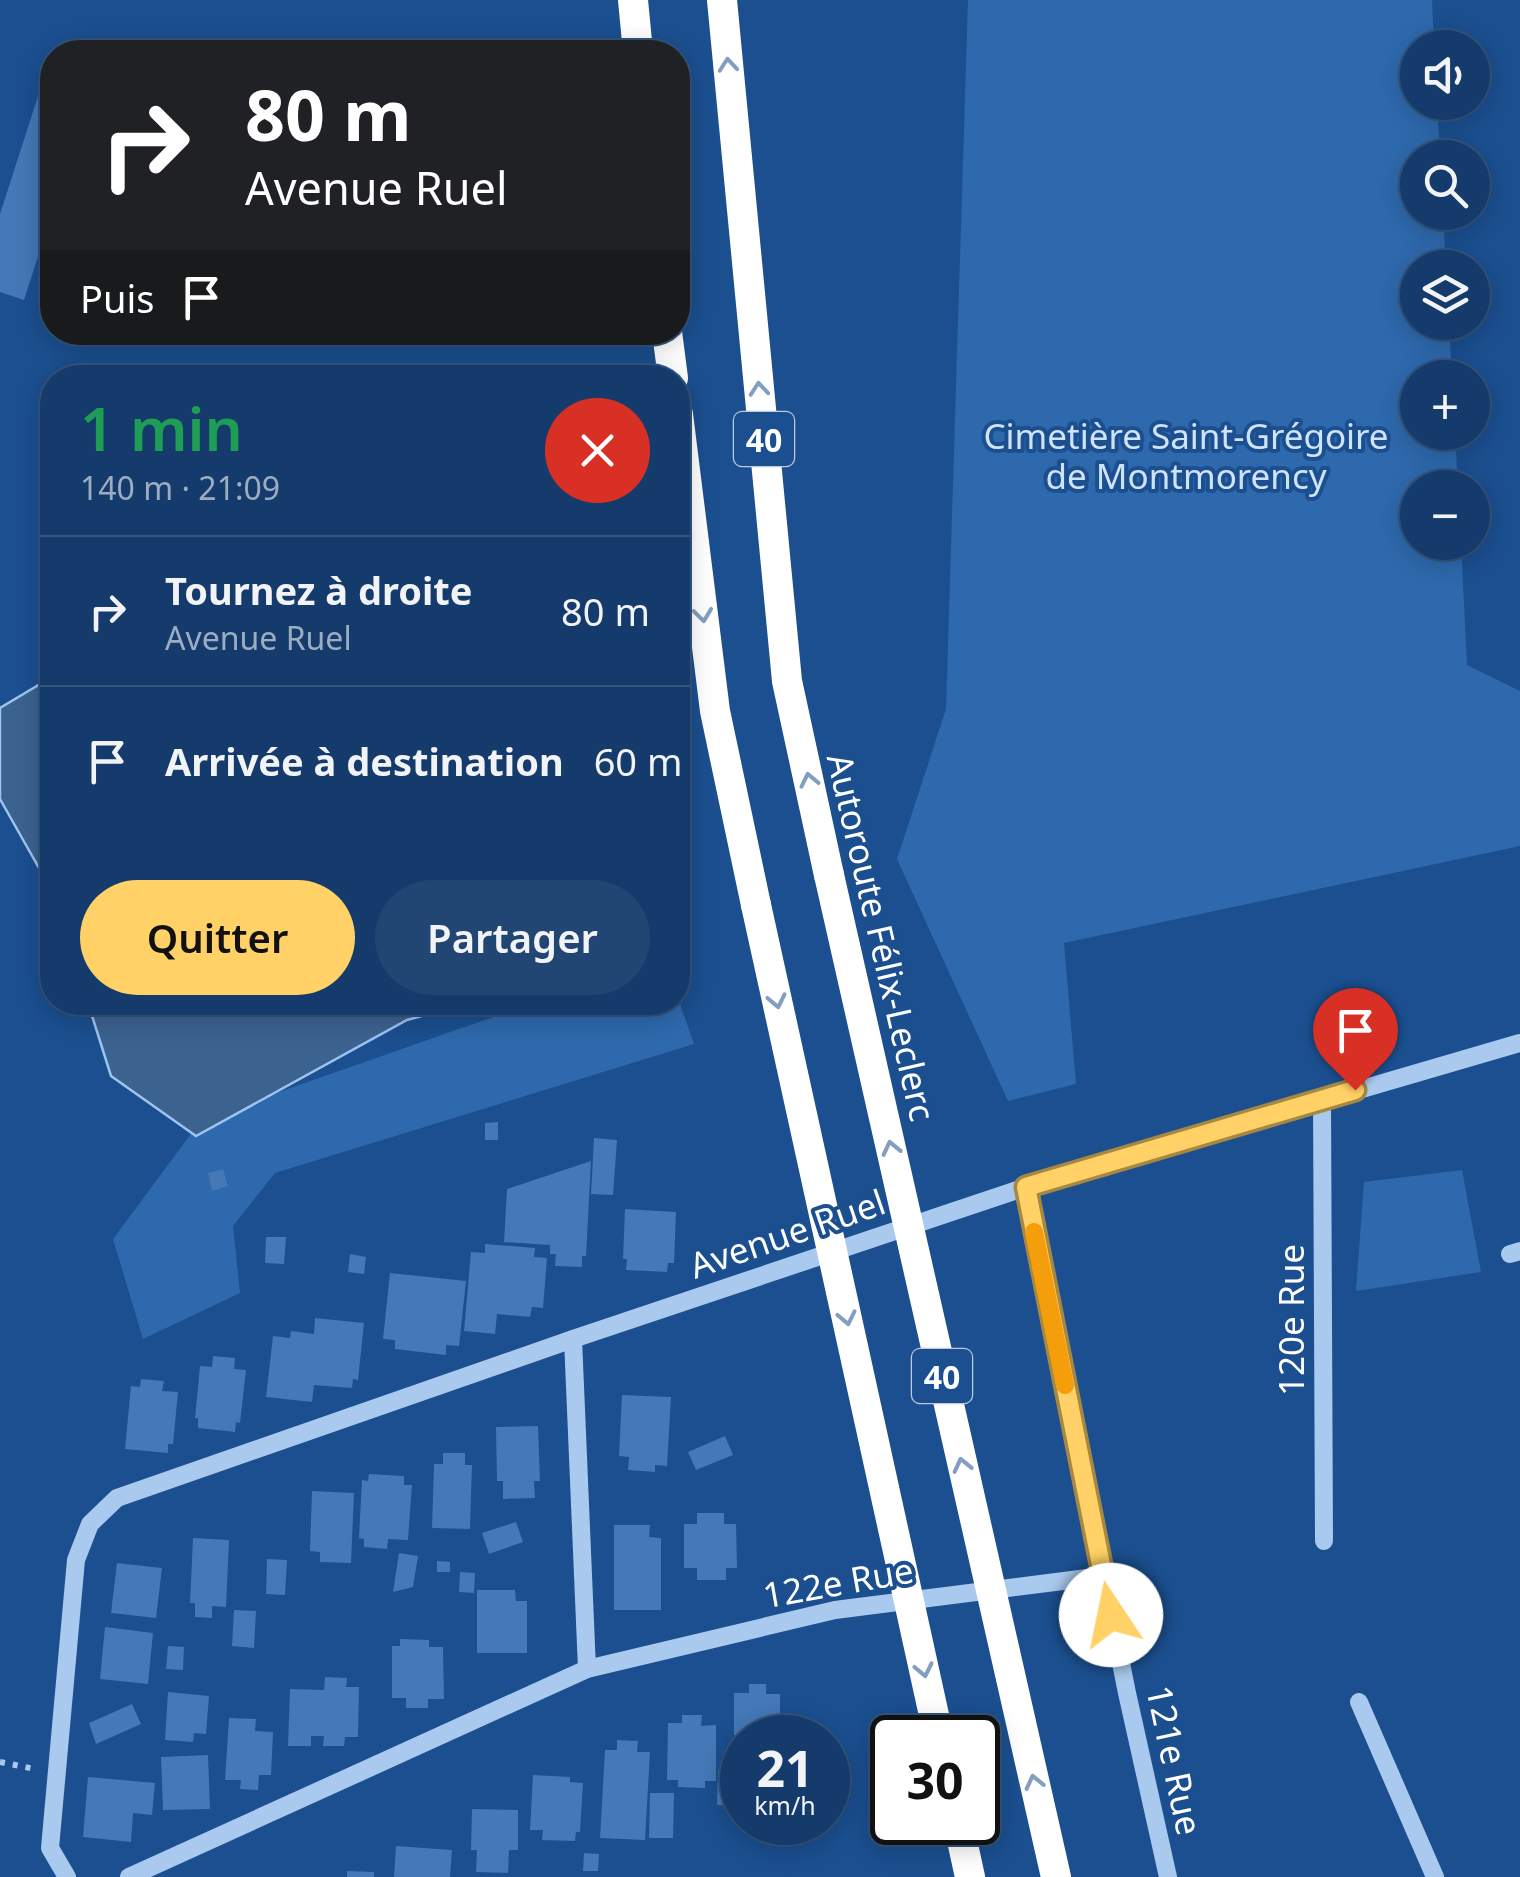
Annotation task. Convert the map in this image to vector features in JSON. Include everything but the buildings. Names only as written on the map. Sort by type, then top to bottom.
[{"type":"highway","points":[[633,0],[637,40]]},
{"type":"highway","name":"Autoroute Félix-Leclerc","points":[[722,0],[787,681],[1056,1877]]},
{"type":"highway","name":"40","points":[[690,513],[714,712],[934,1715]]},
{"type":"highway","points":[[963,1845],[970,1877]]},
{"type":"street","name":"Avenue Ruel","points":[[67,1877],[50,1848],[76,1560],[90,1524],[118,1498],[1026,1187],[1520,1043]]},
{"type":"street","name":"120e Rue","points":[[1322,1099],[1324,1542]]},
{"type":"street","name":"121e Rue","points":[[1026,1187],[1168,1877]]},
{"type":"street","points":[[573,1339],[587,1669]]},
{"type":"street","name":"122e Rue","points":[[130,1877],[587,1669],[835,1610],[1104,1576]]},
{"type":"street","points":[[1359,1702],[1434,1877]]},
{"type":"green space","name":"Cimetière Saint-Grégoire de Montmorency","points":[[968,0],[1432,0],[1433,30],[1400,30],[1400,120],[1438,120],[1439,140],[1400,140],[1400,230],[1444,230],[1445,250],[1400,250],[1400,340],[1450,340],[1451,360],[1400,360],[1400,450],[1456,450],[1457,470],[1400,470],[1400,560],[1462,560],[1467,665],[1520,691],[1520,846],[1064,943],[1076,1084],[1008,1101],[897,859],[946,709]]},
{"type":"green space","points":[[499,1015],[684,1015],[694,1044],[275,1173],[233,1226],[240,1293],[143,1339],[113,1239],[202,1119]]},
{"type":"green space","points":[[1462,1170],[1481,1272],[1356,1291],[1364,1182]]},
{"type":"shaded area","points":[[40,684],[40,870],[0,799],[0,708]]},
{"type":"shaded area","points":[[92,1015],[426,1015],[407,1020],[196,1136],[111,1076]]},
{"type":"slow traffic","points":[[1034,1232],[1065,1385]]},
{"type":"route","points":[[1111,1615],[1026,1187],[1355,1090]]}]
